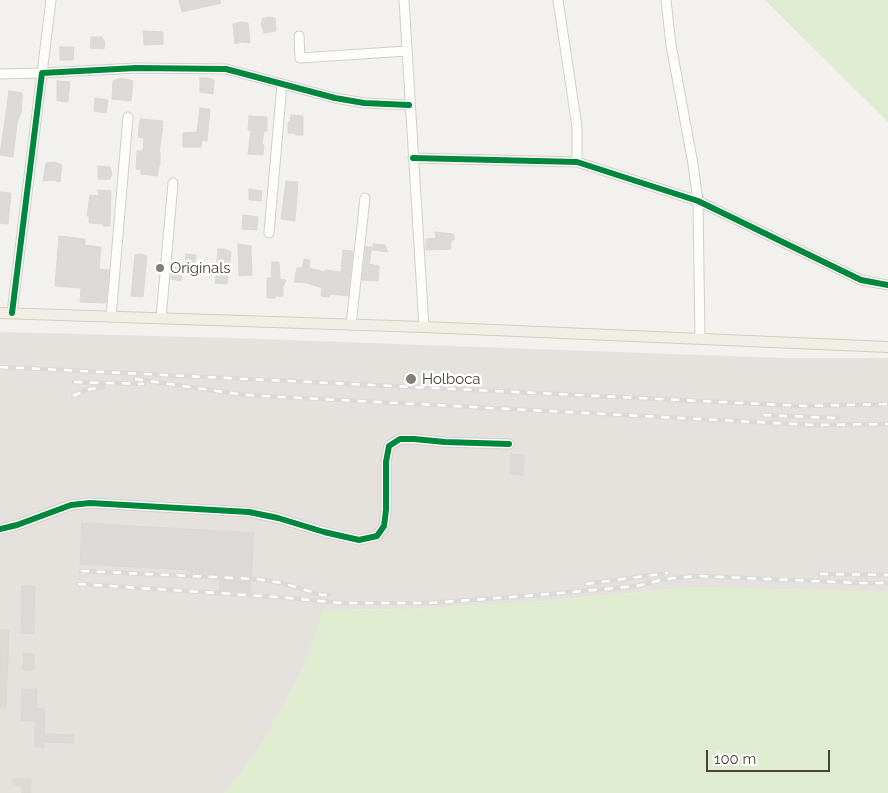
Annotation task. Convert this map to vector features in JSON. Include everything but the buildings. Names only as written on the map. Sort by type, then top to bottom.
[{"type":"main road","points":[[0,313],[424,327],[888,346]]},
{"type":"street","points":[[12,313],[51,0]]},
{"type":"street","points":[[404,0],[424,327]]},
{"type":"street","points":[[558,0],[578,127],[578,162]]},
{"type":"street","points":[[666,0],[671,45],[693,164],[698,202],[700,338]]},
{"type":"street","points":[[299,36],[300,58],[407,51]]},
{"type":"street","points":[[0,74],[136,68],[226,69],[364,104],[410,105]]},
{"type":"street","points":[[269,233],[282,84]]},
{"type":"street","points":[[111,317],[128,117]]},
{"type":"street","points":[[414,158],[578,162],[698,202],[861,280],[888,285]]},
{"type":"street","points":[[161,318],[173,183]]},
{"type":"street","points":[[351,325],[365,198]]},
{"type":"street","points":[[0,529],[17,525],[71,505],[90,503],[249,512],[359,540],[377,536],[384,526],[386,462],[389,446],[400,439],[414,438],[445,442],[508,444]]},
{"type":"shaded area","points":[[0,332],[230,338],[782,358],[888,358],[888,592],[693,587],[547,601],[407,609],[324,610],[303,669],[255,756],[224,793],[0,793]]},
{"type":"green space","points":[[765,0],[888,0],[888,122]]},
{"type":"green space","points":[[693,587],[888,592],[888,793],[224,793],[255,756],[303,669],[323,610],[407,609],[547,601]]},
{"type":"railway","points":[[0,367],[804,406],[888,404]]},
{"type":"railway","points":[[135,379],[245,395],[813,425],[888,424]]},
{"type":"railway","points":[[74,382],[144,384]]},
{"type":"railway","points":[[73,396],[90,389],[103,387]]},
{"type":"railway","points":[[763,415],[838,418]]},
{"type":"railway","points":[[81,571],[257,579],[282,583],[322,595],[329,595]]},
{"type":"railway","points":[[586,584],[668,573]]},
{"type":"railway","points":[[820,574],[888,575]]},
{"type":"railway","points":[[78,584],[341,603],[429,603],[637,586],[665,579],[698,576],[888,583]]},
{"type":"cycle path","points":[[12,313],[42,73],[136,68],[226,69],[335,98],[364,103],[409,105]]},
{"type":"cycle path","points":[[413,158],[577,162],[698,201],[861,280],[888,285]]},
{"type":"cycle path","points":[[0,529],[17,525],[71,505],[90,503],[249,512],[359,540],[377,536],[384,526],[386,462],[389,446],[400,439],[509,444]]},
{"type":"place","name":"Originals","points":[[160,268]]},
{"type":"place","name":"Holboca","points":[[411,379]]}]
